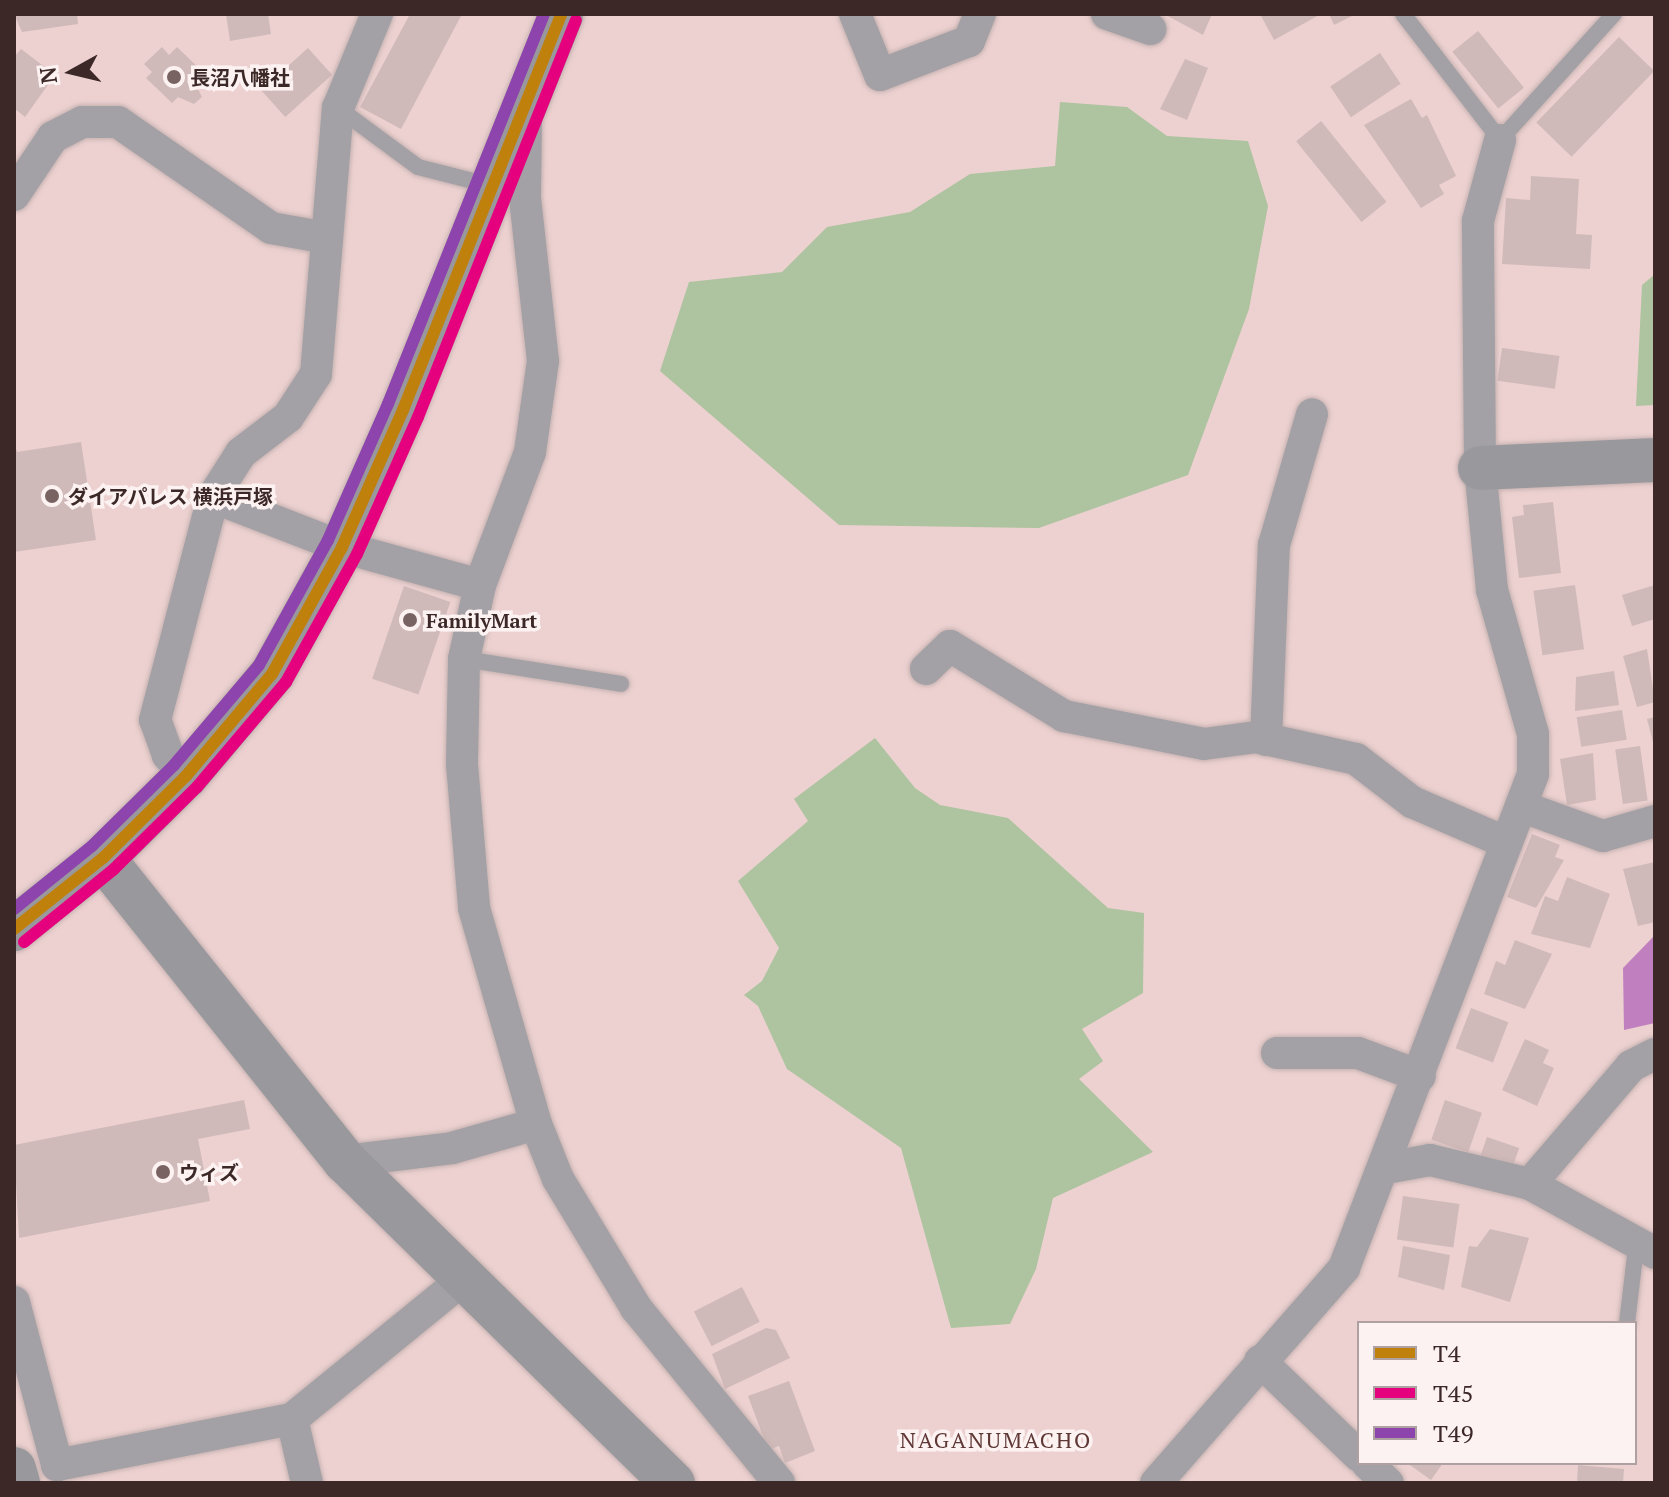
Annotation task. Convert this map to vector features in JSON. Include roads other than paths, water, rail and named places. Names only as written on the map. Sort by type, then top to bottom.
[{"type":"main road","points":[[14,929],[103,858],[186,776],[272,674],[342,547],[561,14]]},
{"type":"main road","points":[[1480,468],[1655,460]]},
{"type":"main road","points":[[103,858],[345,1161],[461,1281],[673,1483]]},
{"type":"main road","points":[[14,1469],[18,1483]]},
{"type":"street","points":[[186,776],[168,755],[155,720],[213,497],[241,453],[288,417],[316,374],[338,108],[377,14]]},
{"type":"street","points":[[855,14],[880,75],[969,41],[980,14]]},
{"type":"street","points":[[1107,14],[1150,29]]},
{"type":"street","points":[[526,96],[525,197],[543,361],[530,452],[480,585],[464,659],[462,764],[474,908],[536,1124],[558,1179],[636,1308],[779,1483]]},
{"type":"street","points":[[14,195],[53,137],[82,122],[118,122],[271,228],[327,238]]},
{"type":"street","points":[[1156,1483],[1344,1268],[1386,1168],[1533,774],[1533,734],[1492,590],[1480,468],[1478,221],[1500,140]]},
{"type":"street","points":[[1266,740],[1274,545],[1312,414]]},
{"type":"street","points":[[213,497],[342,547],[480,585]]},
{"type":"street","points":[[926,669],[950,646],[1064,716],[1204,744],[1266,740],[1356,759],[1412,802],[1507,843]]},
{"type":"street","points":[[1523,807],[1603,836],[1655,821]]},
{"type":"street","points":[[1277,1053],[1358,1053],[1420,1076]]},
{"type":"street","points":[[1530,1184],[1631,1066],[1655,1054]]},
{"type":"street","points":[[345,1161],[452,1148],[536,1124]]},
{"type":"street","points":[[1386,1168],[1430,1160],[1530,1184],[1646,1250]]},
{"type":"street","points":[[14,1302],[57,1465],[292,1419],[461,1281]]},
{"type":"street","points":[[1260,1361],[1357,1454]]},
{"type":"street","points":[[292,1419],[307,1483]]},
{"type":"street","points":[[1369,1465],[1388,1483]]},
{"type":"lane","points":[[1403,14],[1500,140],[1614,14]]},
{"type":"lane","points":[[338,108],[418,167],[489,185]]},
{"type":"lane","points":[[464,659],[621,684]]},
{"type":"lane","points":[[1628,1321],[1646,1250]]},
{"type":"place","name":"長沼八幡社","points":[[174,77]]},
{"type":"place","name":"ダイアパレス 横浜戸塚","points":[[52,496]]},
{"type":"place","name":"FamilyMart","points":[[410,620]]},
{"type":"place","name":"ウィズ","points":[[163,1172]]},
{"type":"district","name":"NAGANUMACHO","points":[[996,1440]]}]
